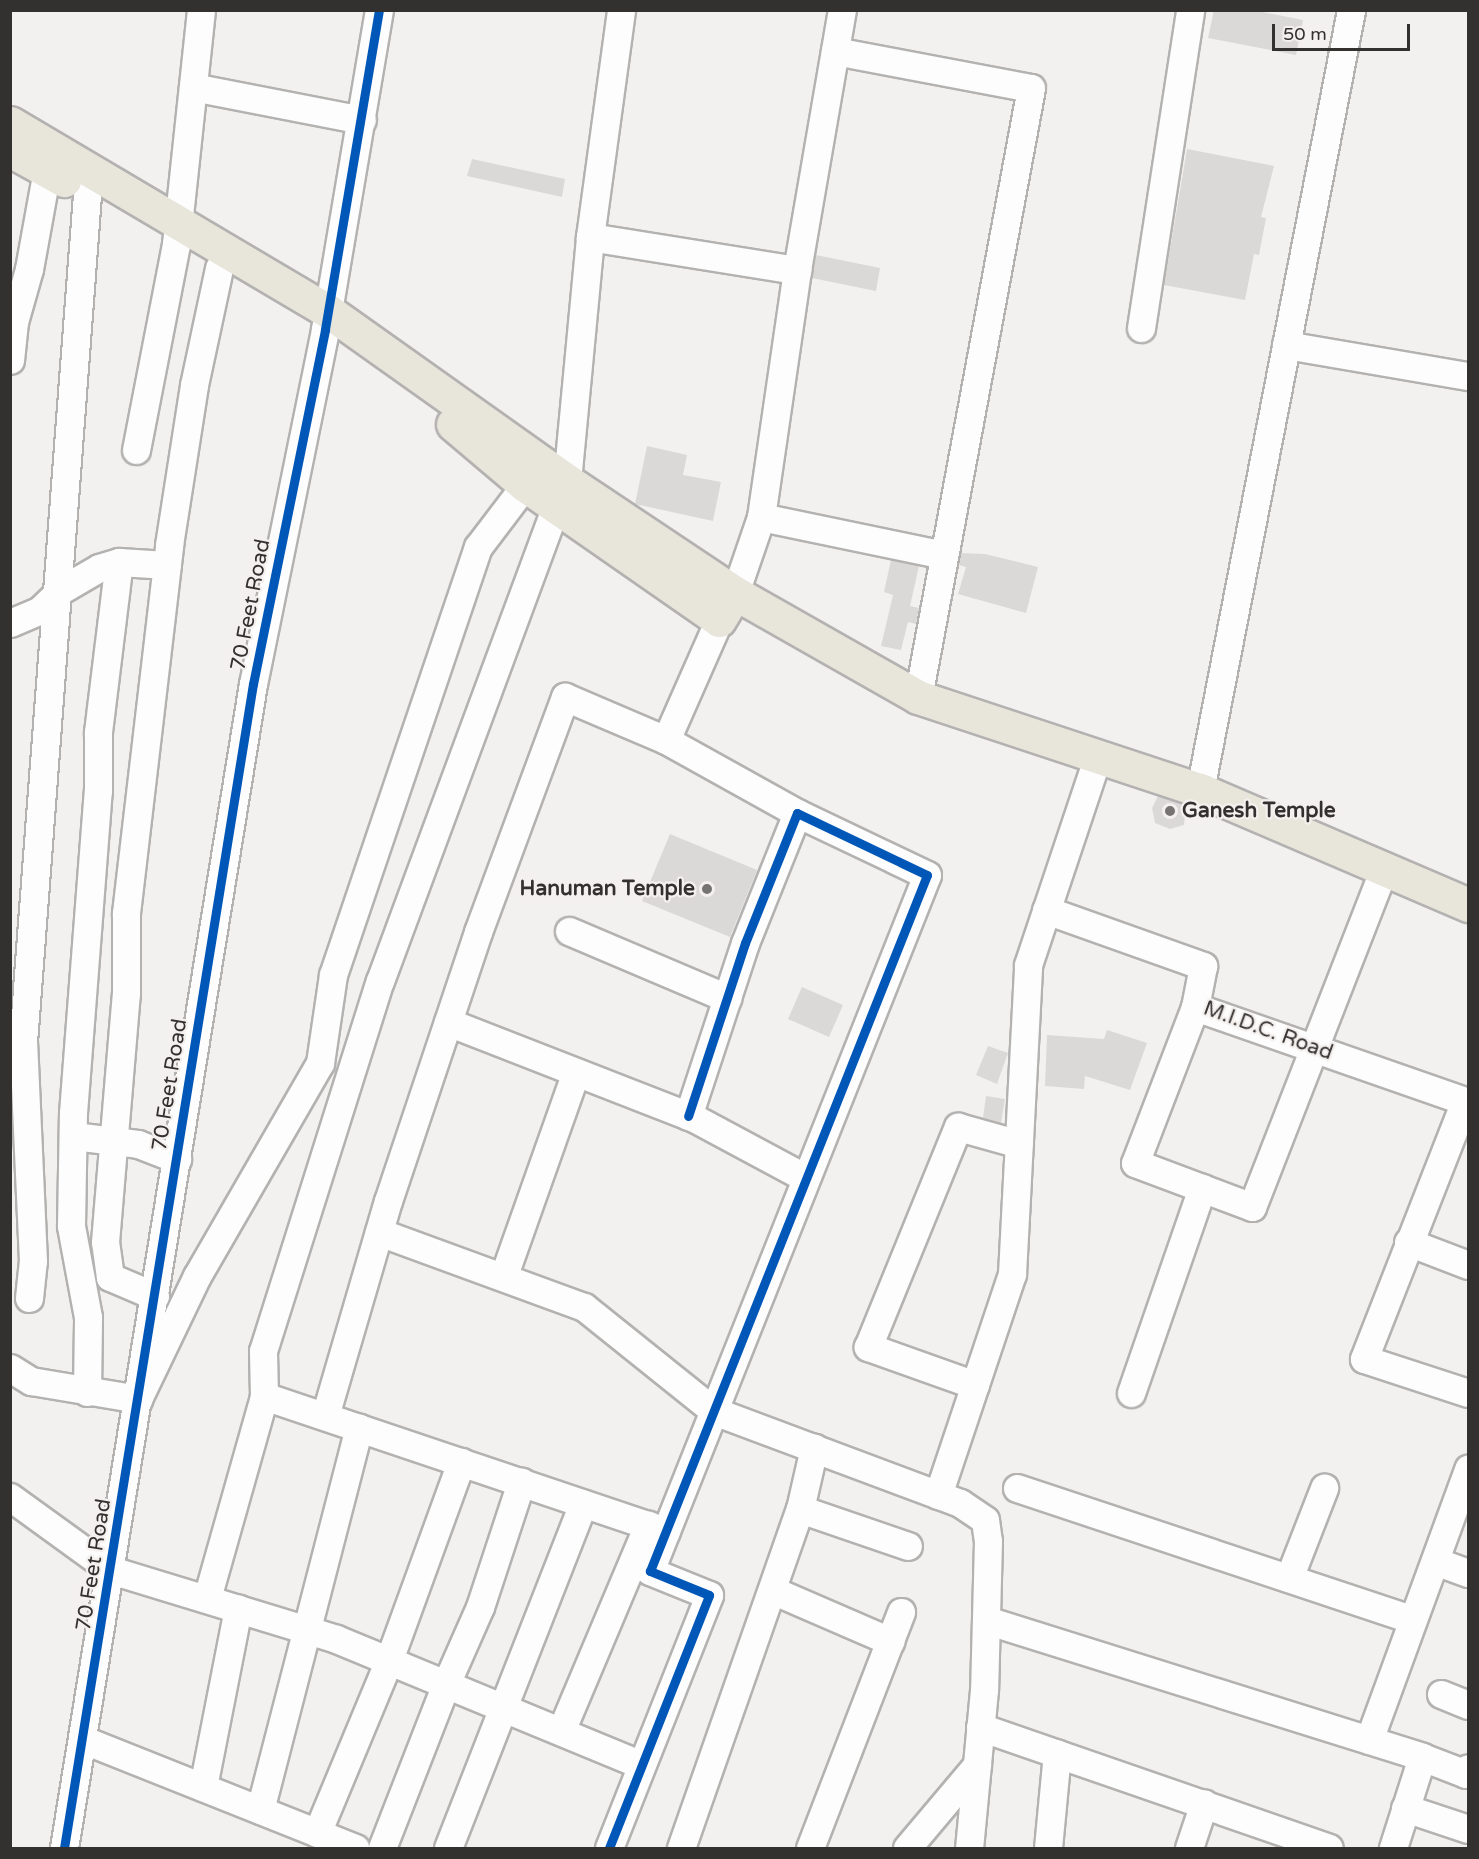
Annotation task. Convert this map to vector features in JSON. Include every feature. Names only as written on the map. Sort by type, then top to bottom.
[{"type":"main road","points":[[10,123],[177,232],[326,320],[561,493],[727,607],[918,697],[1200,790],[1468,905]]},
{"type":"main road","points":[[10,150],[87,194],[177,232],[219,268],[326,320],[525,485],[561,493]]},
{"type":"street","points":[[136,450],[177,232],[201,10]]},
{"type":"street","name":"70 Feet Road","points":[[64,1848],[84,1740],[253,684],[326,320],[380,10]]},
{"type":"street","points":[[207,1598],[264,1396],[263,1351],[380,981],[561,493],[590,237],[621,10]]},
{"type":"street","points":[[666,740],[727,607],[761,517],[797,270],[842,10]]},
{"type":"street","points":[[1141,328],[1190,10]]},
{"type":"street","points":[[1200,790],[1351,10]]},
{"type":"street","points":[[835,51],[1031,88],[918,697]]},
{"type":"street","points":[[193,87],[362,120]]},
{"type":"street","points":[[10,360],[14,322],[29,269],[47,170]]},
{"type":"street","points":[[29,1298],[33,1261],[20,1180],[22,1042],[54,597],[87,194]]},
{"type":"street","points":[[590,237],[797,270]]},
{"type":"street","points":[[155,1296],[110,1277],[105,1242],[126,994],[126,913],[167,564],[194,385],[219,268]]},
{"type":"street","points":[[1286,345],[1468,376]]},
{"type":"street","points":[[10,1368],[31,1381],[138,1399],[197,1276],[320,1063],[333,975],[478,548],[525,485]]},
{"type":"street","points":[[761,517],[944,555]]},
{"type":"street","points":[[87,1392],[88,1317],[71,1226],[74,1136],[98,791],[98,732],[119,562]]},
{"type":"street","points":[[10,623],[40,610],[54,597],[99,568],[119,562],[167,564]]},
{"type":"street","points":[[325,1416],[379,1232],[448,1022],[565,697],[666,740],[797,813],[927,875],[714,1411],[561,1731]]},
{"type":"street","points":[[938,1495],[1012,1274],[1028,965],[1098,756]]},
{"type":"street","points":[[688,1116],[727,998],[797,813]]},
{"type":"street","points":[[1195,1007],[1135,1162],[1252,1208],[1384,869]]},
{"type":"street","name":"M.I.D.C. Road","points":[[1046,910],[1203,966],[1195,1007],[1467,1101]]},
{"type":"street","points":[[569,931],[727,998]]},
{"type":"street","points":[[448,1022],[688,1116],[806,1178]]},
{"type":"street","points":[[504,1275],[576,1072]]},
{"type":"street","points":[[1467,1101],[1408,1242],[1364,1359],[1468,1393]]},
{"type":"street","points":[[975,1385],[868,1347],[958,1127],[1019,1144]]},
{"type":"street","points":[[74,1136],[138,1144],[177,1159]]},
{"type":"street","points":[[20,1180],[73,1181]]},
{"type":"street","points":[[1131,1393],[1202,1188]]},
{"type":"street","points":[[379,1232],[504,1275],[584,1307],[714,1411],[960,1503],[985,1520],[986,1620],[980,1727],[969,1848]]},
{"type":"street","points":[[1408,1242],[1468,1265]]},
{"type":"street","points":[[264,1396],[657,1528]]},
{"type":"street","points":[[260,1810],[359,1428]]},
{"type":"street","points":[[681,1848],[801,1509],[814,1448]]},
{"type":"street","points":[[317,1833],[389,1660],[461,1462]]},
{"type":"street","points":[[1369,1740],[1468,1469]]},
{"type":"street","points":[[382,1848],[446,1684],[480,1607],[521,1482]]},
{"type":"street","points":[[1017,1488],[1413,1620]]},
{"type":"street","points":[[1289,1578],[1324,1488]]},
{"type":"street","points":[[10,1497],[111,1570],[307,1630],[389,1660],[640,1764]]},
{"type":"street","points":[[448,1848],[583,1503]]},
{"type":"street","points":[[801,1509],[908,1546]]},
{"type":"street","points":[[609,1848],[640,1764],[709,1595],[650,1571],[657,1528]]},
{"type":"street","points":[[1435,1561],[1468,1573]]},
{"type":"street","points":[[772,1590],[890,1641]]},
{"type":"street","points":[[202,1787],[238,1608]]},
{"type":"street","points":[[810,1848],[901,1612]]},
{"type":"street","points":[[986,1620],[1422,1756],[1466,1774],[1468,1768]]},
{"type":"street","points":[[1441,1694],[1468,1705]]},
{"type":"street","points":[[980,1727],[1204,1803],[1286,1843],[1329,1848]]},
{"type":"street","points":[[84,1740],[352,1848]]},
{"type":"street","points":[[1048,1848],[1057,1753]]},
{"type":"street","points":[[1393,1848],[1422,1756]]},
{"type":"street","points":[[908,1848],[977,1765]]},
{"type":"street","points":[[1189,1848],[1204,1803]]},
{"type":"street","points":[[1405,1808],[1468,1829]]},
{"type":"building","points":[[1214,10],[1252,10],[1303,20],[1296,55],[1208,38]]},
{"type":"building","points":[[1187,149],[1274,166],[1261,217],[1266,218],[1259,255],[1254,254],[1245,300],[1164,285]]},
{"type":"building","points":[[472,159],[565,179],[562,197],[467,176]]},
{"type":"building","points":[[816,255],[880,268],[876,291],[812,278]]},
{"type":"building","points":[[647,446],[687,455],[683,475],[721,482],[713,521],[635,504]]},
{"type":"building","points":[[961,553],[985,554],[1038,567],[1026,613],[958,594],[966,567],[959,565]]},
{"type":"building","points":[[891,560],[919,566],[910,606],[919,608],[916,624],[908,622],[901,650],[881,646],[893,595],[884,592]]},
{"type":"building","name":"Ganesh Temple","points":[[1158,796],[1186,805],[1184,825],[1170,829],[1155,823],[1152,808]]},
{"type":"building","name":"Hanuman Temple","points":[[670,834],[757,870],[730,937],[642,901]]},
{"type":"building","points":[[802,987],[843,1005],[829,1037],[788,1019]]},
{"type":"building","points":[[1107,1030],[1147,1043],[1130,1090],[1085,1076],[1084,1089],[1045,1086],[1047,1035],[1104,1039]]},
{"type":"building","points":[[988,1046],[1008,1053],[997,1084],[976,1075]]},
{"type":"building","points":[[986,1096],[1005,1099],[1001,1123],[983,1118]]},
{"type":"cycle path","points":[[64,1848],[253,684],[325,329],[379,10]]},
{"type":"cycle path","points":[[609,1848],[709,1595],[650,1571],[927,875],[797,813],[745,943],[688,1116]]},
{"type":"place","name":"Ganesh Temple","points":[[1170,811]]},
{"type":"place","name":"Hanuman Temple","points":[[707,889]]}]
